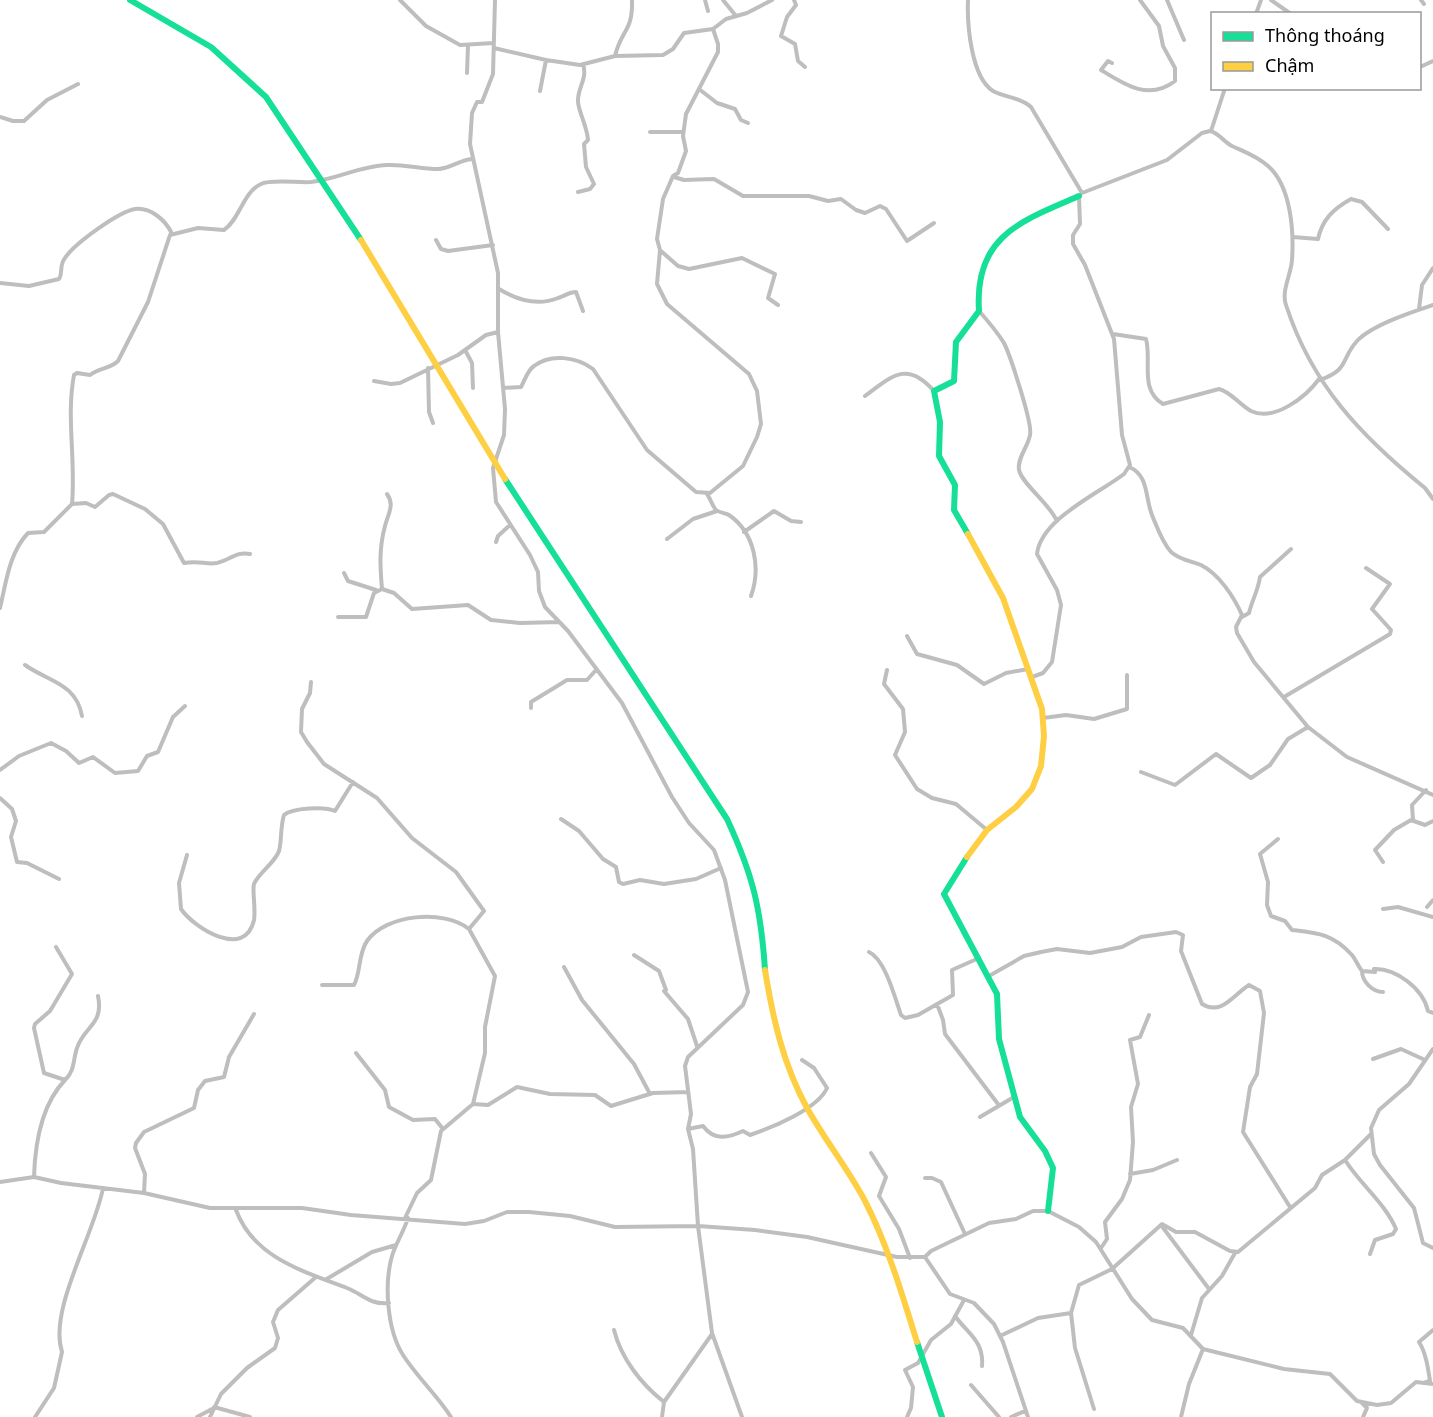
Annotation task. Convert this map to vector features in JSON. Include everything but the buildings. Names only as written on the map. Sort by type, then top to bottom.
[{"type":"street","points":[[130,0],[212,47],[266,97],[323,180],[431,366],[727,819],[746,860],[761,915],[765,970],[776,1034],[788,1069],[807,1108],[864,1199],[890,1256],[942,1417]]},
{"type":"street","points":[[400,0],[426,26],[460,45],[494,46],[546,60],[583,64],[615,56],[663,55],[673,49],[684,33],[713,29],[720,23],[772,0]]},
{"type":"street","points":[[495,0],[490,86],[472,113],[469,129],[472,159],[493,245],[499,289],[498,332],[506,428],[494,463],[493,489],[496,502],[536,566],[542,602],[622,703],[672,797],[689,823],[709,842],[721,868],[748,992],[743,1005],[697,1047],[686,1061],[691,1114],[687,1130],[693,1149],[698,1226],[712,1334],[742,1417]]},
{"type":"street","points":[[615,56],[620,41],[630,26],[632,0]]},
{"type":"street","points":[[705,0],[708,11]]},
{"type":"street","points":[[723,0],[736,16]]},
{"type":"street","points":[[794,0],[796,5],[787,17],[781,36],[795,44],[798,61],[805,67]]},
{"type":"street","points":[[968,0],[966,23],[981,78],[988,88],[1020,100],[1031,107],[1080,195],[1080,224],[1073,235],[1073,244],[1085,265],[1113,334],[1121,429],[1129,467],[1138,473],[1148,491],[1152,514],[1170,550],[1180,558],[1212,572],[1242,617]]},
{"type":"street","points":[[1112,63],[1108,61],[1101,70],[1133,89],[1159,90],[1175,81],[1174,68],[1163,46],[1159,26],[1140,0]]},
{"type":"street","points":[[1167,0],[1184,40]]},
{"type":"street","points":[[1271,0],[1289,12]]},
{"type":"street","points":[[503,388],[521,387],[533,366],[543,361],[571,358],[593,369],[647,450],[696,492],[707,494],[743,466],[761,424],[757,391],[749,374],[667,304],[657,284],[660,250],[657,239],[663,199],[673,176],[678,173],[686,151],[683,132],[686,114],[699,89],[701,80],[718,52],[713,29]]},
{"type":"street","points":[[467,73],[468,45]]},
{"type":"street","points":[[540,91],[546,60]]},
{"type":"street","points":[[578,192],[590,189],[594,184],[586,167],[586,125],[578,101],[586,76],[583,64]]},
{"type":"street","points":[[0,117],[13,121],[24,121],[47,100],[78,84]]},
{"type":"street","points":[[699,89],[717,104],[735,109],[741,120],[748,123]]},
{"type":"street","points":[[1211,131],[1224,90]]},
{"type":"street","points":[[1057,521],[1048,503],[1020,474],[1019,463],[1031,432],[1023,393],[1017,385],[1006,346],[979,311],[978,297],[986,261],[993,245],[1022,221],[1167,160],[1202,133],[1211,131],[1234,147],[1254,155],[1274,171],[1284,192],[1293,237],[1290,271],[1284,299],[1320,380],[1345,414],[1425,488],[1433,499]]},
{"type":"street","points":[[650,132],[683,132]]},
{"type":"street","points":[[172,234],[198,228],[224,230],[230,225],[252,192],[265,182],[301,183],[323,180],[345,172],[387,165],[447,168],[461,160],[472,159]]},
{"type":"street","points":[[673,176],[684,180],[714,179],[743,196],[809,196],[828,201],[841,199],[856,210],[865,213],[880,206],[885,209],[907,241],[934,223]]},
{"type":"street","points":[[1293,237],[1318,239],[1325,221],[1339,205],[1350,199],[1362,202],[1388,229]]},
{"type":"street","points":[[0,283],[24,286],[59,279],[62,260],[69,252],[112,220],[134,209],[153,213],[172,234]]},
{"type":"street","points":[[72,504],[73,470],[70,420],[74,375],[77,373],[90,375],[98,369],[111,367],[118,361],[148,302],[172,234]]},
{"type":"street","points":[[436,240],[441,249],[448,251],[493,245]]},
{"type":"street","points":[[660,250],[678,266],[689,269],[742,258],[768,269],[775,274],[768,298],[778,305]]},
{"type":"street","points":[[1419,309],[1422,285],[1433,268]]},
{"type":"street","points":[[499,289],[523,300],[533,301],[546,301],[576,291],[583,311]]},
{"type":"street","points":[[1113,334],[1146,339],[1149,384],[1156,398],[1163,404],[1222,389],[1253,412],[1264,414],[1306,395],[1320,380],[1341,370],[1359,339],[1419,309],[1433,305]]},
{"type":"street","points":[[934,391],[953,383],[952,353],[956,336],[979,311]]},
{"type":"street","points":[[374,381],[400,383],[465,350],[486,335],[498,332]]},
{"type":"street","points":[[465,350],[472,365],[473,388]]},
{"type":"street","points":[[431,366],[429,412],[433,423]]},
{"type":"street","points":[[865,396],[890,378],[903,372],[923,379],[934,391],[940,422],[939,456],[955,485],[954,510],[991,572],[1029,668],[1043,718],[1043,758],[1032,789],[1016,807],[987,830],[954,875],[944,894],[949,908],[967,933],[998,998],[999,1039],[1020,1117],[1052,1164],[1053,1178],[1048,1211]]},
{"type":"street","points":[[1032,677],[1043,673],[1052,662],[1060,615],[1060,597],[1037,554],[1041,538],[1057,521],[1124,474],[1129,467]]},
{"type":"street","points":[[0,608],[12,559],[28,533],[44,532],[72,504],[86,503],[95,507],[113,494],[145,509],[168,530],[184,564],[196,560],[215,563],[241,553],[250,554]]},
{"type":"street","points":[[382,589],[378,561],[384,526],[391,508],[387,494]]},
{"type":"street","points":[[707,494],[717,511],[730,516],[744,532],[753,549],[758,574],[751,596]]},
{"type":"street","points":[[667,539],[693,519],[717,511]]},
{"type":"street","points":[[744,532],[774,511],[791,521],[801,522]]},
{"type":"street","points":[[496,542],[498,536],[510,525]]},
{"type":"street","points":[[1291,549],[1260,577],[1258,592],[1251,602],[1249,613],[1242,617],[1236,627],[1237,633],[1254,662],[1308,727],[1347,757],[1433,795]]},
{"type":"street","points":[[1284,696],[1390,634],[1391,630],[1372,609],[1389,584],[1366,568]]},
{"type":"street","points":[[344,573],[348,581],[394,593],[412,609],[468,605],[491,620],[559,622]]},
{"type":"street","points":[[338,617],[366,617],[376,590]]},
{"type":"street","points":[[908,636],[917,654],[957,664],[984,684],[1006,673],[1029,668]]},
{"type":"street","points":[[25,665],[67,688],[79,704],[82,716]]},
{"type":"street","points":[[531,708],[531,702],[555,685],[571,679],[587,680],[596,670]]},
{"type":"street","points":[[887,670],[884,684],[902,706],[905,729],[896,755],[912,783],[923,794],[956,804],[987,830]]},
{"type":"street","points":[[1043,718],[1066,715],[1094,719],[1127,709],[1127,675]]},
{"type":"street","points":[[311,682],[310,693],[303,705],[301,734],[324,764],[384,804],[427,851],[456,872],[484,911],[469,929]]},
{"type":"street","points":[[0,770],[19,756],[51,743],[66,751],[79,763],[93,757],[115,773],[138,771],[147,756],[158,752],[173,717],[185,706]]},
{"type":"street","points":[[1141,772],[1175,785],[1216,754],[1251,778],[1270,765],[1288,739],[1308,727]]},
{"type":"street","points":[[187,855],[179,883],[181,909],[200,927],[220,939],[227,940],[243,935],[254,920],[254,884],[278,852],[279,831],[284,815],[295,809],[307,811],[328,807],[334,811],[353,782]]},
{"type":"street","points":[[1413,820],[1412,805],[1426,790]]},
{"type":"street","points":[[0,798],[12,809],[16,821],[11,837],[17,862],[27,863],[59,879]]},
{"type":"street","points":[[561,819],[579,831],[603,859],[616,867],[622,884],[640,880],[664,884],[696,879],[721,868]]},
{"type":"street","points":[[1413,820],[1425,825],[1433,821]]},
{"type":"street","points":[[1383,862],[1375,848],[1394,830],[1413,820]]},
{"type":"street","points":[[1278,839],[1260,854],[1268,882],[1270,915],[1285,921],[1292,930],[1316,931],[1333,939],[1351,955],[1362,971],[1366,982],[1377,992],[1383,992]]},
{"type":"street","points":[[1427,907],[1433,900]]},
{"type":"street","points":[[1383,909],[1398,907],[1433,916]]},
{"type":"street","points":[[322,985],[354,986],[363,949],[369,939],[396,919],[446,918],[469,929],[495,976],[485,1027],[485,1053],[473,1104],[438,1136],[431,1180],[417,1193],[390,1270],[389,1303],[394,1334],[400,1350],[451,1417]]},
{"type":"street","points":[[989,976],[1029,954],[1057,949],[1090,953],[1122,946],[1141,937],[1176,932],[1183,935],[1180,951],[1202,1004],[1212,1008],[1224,1006],[1250,985],[1260,991],[1264,1013],[1257,1074],[1250,1087],[1243,1132],[1290,1207]]},
{"type":"street","points":[[56,947],[72,974],[50,1011],[35,1024],[34,1028],[44,1073],[66,1080]]},
{"type":"street","points":[[868,952],[876,957],[888,974],[888,984],[903,1017],[918,1015],[954,993],[952,970],[979,958]]},
{"type":"street","points":[[634,955],[659,971],[666,990],[664,991],[688,1019],[697,1047]]},
{"type":"street","points":[[564,967],[582,1000],[634,1064],[650,1094]]},
{"type":"street","points":[[1362,971],[1375,972],[1374,969],[1381,969],[1411,982],[1428,1011],[1433,1013]]},
{"type":"street","points":[[34,1176],[40,1126],[54,1094],[66,1080],[75,1062],[78,1045],[91,1029],[100,1011],[98,996]]},
{"type":"street","points":[[937,1004],[945,1034],[998,1104]]},
{"type":"street","points":[[144,1193],[145,1174],[135,1148],[136,1143],[144,1132],[194,1108],[198,1090],[205,1081],[224,1077],[229,1057],[254,1014]]},
{"type":"street","points":[[1101,1248],[1107,1239],[1105,1222],[1122,1199],[1130,1174],[1133,1142],[1131,1107],[1138,1084],[1130,1040],[1140,1037],[1149,1015]]},
{"type":"street","points":[[1373,1059],[1401,1049],[1425,1060]]},
{"type":"street","points":[[1433,1051],[1409,1084],[1374,1116],[1371,1134],[1374,1154],[1414,1208],[1423,1243],[1433,1248]]},
{"type":"street","points":[[356,1053],[385,1090],[389,1107],[413,1120],[435,1119],[443,1129]]},
{"type":"street","points":[[687,1130],[703,1126],[709,1133],[724,1138],[743,1131],[750,1134],[807,1108],[827,1088],[813,1068],[802,1060]]},
{"type":"street","points":[[473,1104],[488,1105],[517,1087],[550,1094],[595,1095],[612,1106],[625,1104],[650,1094],[688,1092]]},
{"type":"street","points":[[980,1117],[998,1104],[1014,1097]]},
{"type":"street","points":[[1191,1336],[1198,1305],[1230,1266],[1236,1253],[1315,1188],[1322,1175],[1345,1160],[1371,1134]]},
{"type":"street","points":[[871,1153],[886,1177],[879,1196],[899,1229],[910,1258]]},
{"type":"street","points":[[1130,1174],[1152,1170],[1176,1160]]},
{"type":"street","points":[[1345,1160],[1396,1228],[1393,1234],[1375,1240],[1370,1254]]},
{"type":"street","points":[[0,1182],[34,1176],[144,1193],[210,1208],[302,1208],[351,1215],[465,1224],[484,1221],[511,1212],[570,1216],[615,1227],[698,1226],[790,1234],[890,1256],[910,1258],[925,1257],[964,1234],[989,1223],[1016,1219],[1033,1211],[1048,1211],[1079,1227],[1101,1248],[1132,1299],[1153,1322],[1180,1327],[1203,1349],[1284,1369],[1330,1374],[1350,1395],[1367,1407],[1363,1417]]},
{"type":"street","points":[[926,1178],[941,1182],[964,1234]]},
{"type":"street","points":[[35,1417],[54,1388],[62,1352],[57,1342],[65,1299],[103,1188]]},
{"type":"street","points":[[236,1209],[248,1232],[274,1258],[350,1289],[374,1304],[389,1303]]},
{"type":"street","points":[[1161,1225],[1177,1232],[1195,1232],[1236,1253]]},
{"type":"street","points":[[1094,1408],[1075,1348],[1071,1313],[1079,1285],[1112,1269],[1161,1225]]},
{"type":"street","points":[[1161,1225],[1209,1289]]},
{"type":"street","points":[[325,1280],[372,1252],[397,1245]]},
{"type":"street","points":[[925,1257],[946,1290],[979,1306],[1000,1336],[1028,1417]]},
{"type":"street","points":[[210,1417],[221,1394],[240,1374],[275,1348],[278,1338],[273,1322],[278,1310],[316,1277]]},
{"type":"street","points":[[907,1417],[911,1408],[913,1387],[905,1370],[918,1363],[932,1340],[946,1329],[964,1300]]},
{"type":"street","points":[[1000,1336],[1038,1318],[1071,1313]]},
{"type":"street","points":[[955,1316],[976,1338],[982,1357],[982,1366]]},
{"type":"street","points":[[614,1330],[632,1367],[664,1402]]},
{"type":"street","points":[[1362,1403],[1388,1404],[1414,1383],[1430,1382],[1424,1351],[1419,1342],[1433,1330]]},
{"type":"street","points":[[662,1417],[664,1402],[712,1334]]},
{"type":"street","points":[[1181,1417],[1189,1384],[1203,1349]]},
{"type":"street","points":[[1425,1382],[1433,1383]]},
{"type":"street","points":[[971,1384],[999,1417]]},
{"type":"street","points":[[197,1417],[214,1408],[250,1417]]},
{"type":"street","points":[[1011,1417],[1025,1411]]},
{"type":"traffic: fast","points":[[130,0],[211,47],[266,97],[361,240]]},
{"type":"traffic: fast","points":[[968,534],[954,510],[955,485],[939,456],[940,422],[934,391],[954,381],[956,342],[979,311],[979,286],[984,265],[993,248],[1005,235],[1021,224],[1079,196]]},
{"type":"traffic: fast","points":[[505,479],[727,819],[754,893],[761,929],[765,970]]},
{"type":"traffic: fast","points":[[967,857],[944,894],[997,994],[999,1039],[1020,1117],[1045,1151],[1053,1168],[1048,1211]]},
{"type":"traffic: fast","points":[[917,1342],[942,1417]]},
{"type":"traffic: slow","points":[[361,240],[505,479]]},
{"type":"traffic: slow","points":[[967,857],[987,830],[1016,807],[1032,789],[1041,766],[1044,736],[1042,709],[1003,598],[968,534]]},
{"type":"traffic: slow","points":[[765,970],[775,1024],[791,1075],[821,1132],[865,1201],[894,1270],[917,1342]]}]
